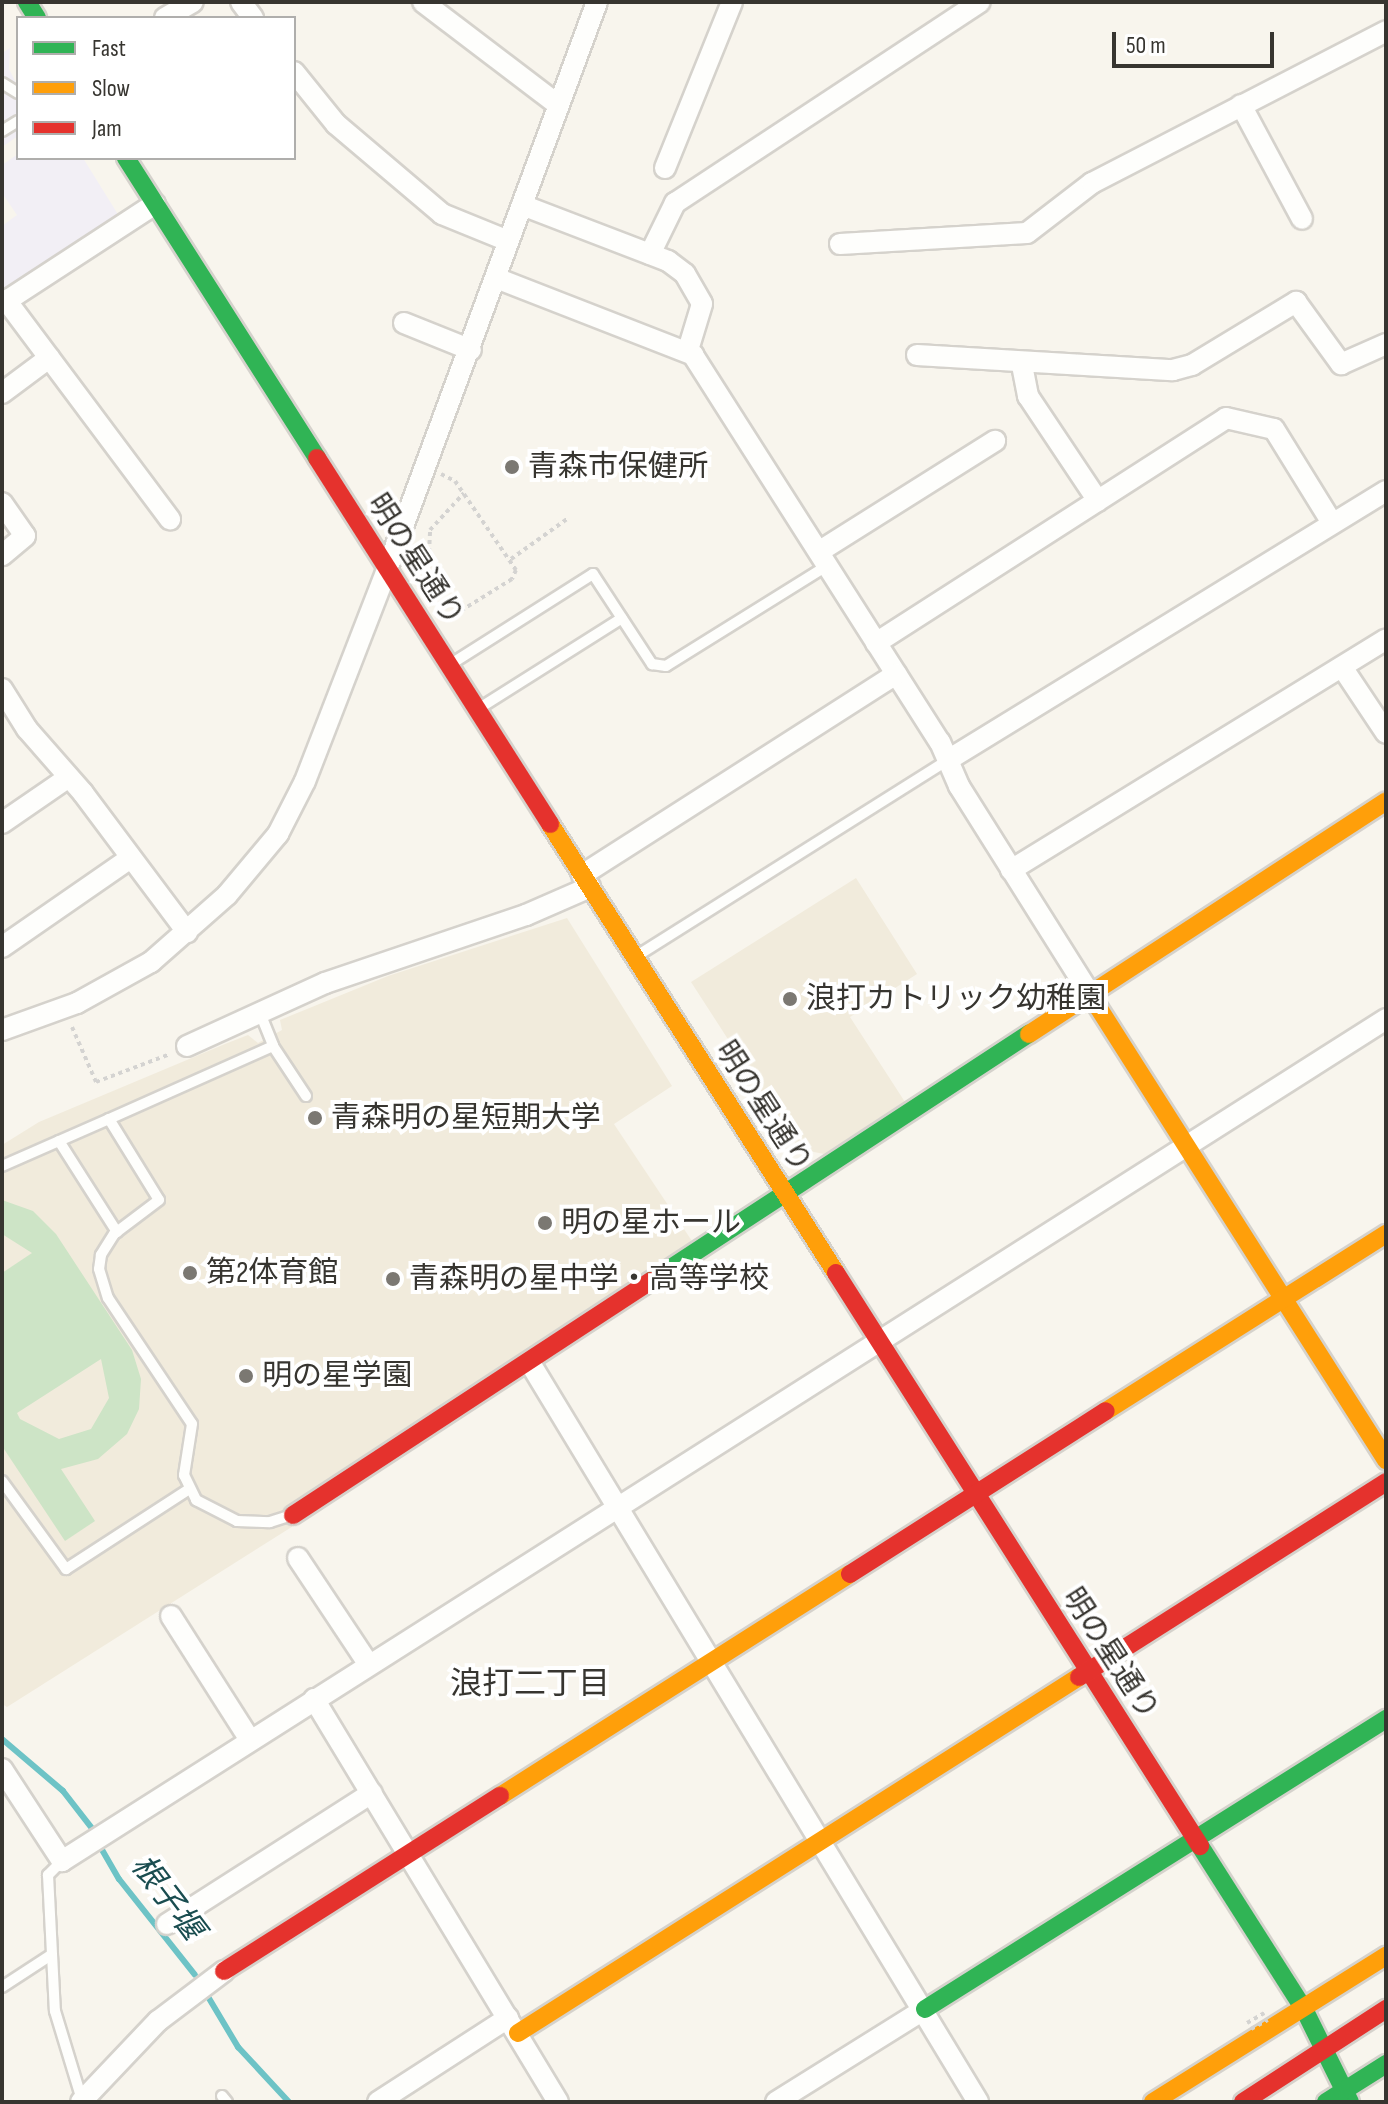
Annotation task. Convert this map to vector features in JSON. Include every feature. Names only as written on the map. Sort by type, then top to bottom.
[{"type":"main road","name":"明の星通り","points":[[127,160],[1304,2009],[1347,2096]]},
{"type":"main road","points":[[293,1515],[1386,801]]},
{"type":"main road","points":[[1091,996],[1386,1460]]},
{"type":"main road","points":[[224,1971],[1386,1234]]},
{"type":"main road","points":[[513,2026],[823,1840],[1386,1482]]},
{"type":"main road","points":[[925,2009],[1386,1719]]},
{"type":"main road","points":[[1153,2102],[1386,1956]]},
{"type":"main road","points":[[1243,2102],[1386,2009]]},
{"type":"main road","points":[[1326,2102],[1347,2096],[1386,2064]]},
{"type":"street","points":[[168,16],[193,2]]},
{"type":"street","points":[[423,2],[558,105]]},
{"type":"street","points":[[2,1030],[64,1009],[135,973],[187,932],[250,871],[290,813],[471,350],[597,2]]},
{"type":"street","points":[[665,168],[732,2]]},
{"type":"street","points":[[650,254],[675,203],[980,2]]},
{"type":"street","points":[[840,244],[1027,233],[1092,183],[1386,31]]},
{"type":"street","points":[[296,74],[336,124],[442,214],[508,241]]},
{"type":"street","points":[[1241,105],[1302,219]]},
{"type":"street","points":[[155,204],[9,299],[49,358],[170,519]]},
{"type":"street","points":[[522,205],[677,266],[698,292],[701,311],[688,350]]},
{"type":"street","points":[[496,278],[688,350],[824,558],[948,760],[1011,870],[1091,996]]},
{"type":"street","points":[[917,355],[1022,365],[1185,368],[1296,302],[1341,364],[1386,344]]},
{"type":"street","points":[[404,323],[471,350]]},
{"type":"street","points":[[2,393],[49,358]]},
{"type":"street","points":[[1022,365],[1028,396],[1098,501]]},
{"type":"street","points":[[876,643],[1231,417],[1274,429],[1332,523]]},
{"type":"street","points":[[824,558],[995,441]]},
{"type":"street","points":[[948,760],[1386,491]]},
{"type":"street","points":[[2,503],[25,536],[2,555]]},
{"type":"street","points":[[1011,870],[1386,639]]},
{"type":"street","points":[[1342,667],[1386,733]]},
{"type":"street","points":[[187,1046],[366,967],[526,915],[586,881],[896,674]]},
{"type":"street","points":[[3,694],[187,932]]},
{"type":"street","points":[[2,823],[69,777]]},
{"type":"street","points":[[2,947],[129,859]]},
{"type":"street","points":[[3,1772],[62,1861],[1386,1019]]},
{"type":"street","points":[[530,1363],[621,1507],[925,2009],[975,2101]]},
{"type":"street","points":[[298,1558],[369,1665]]},
{"type":"street","points":[[171,1616],[250,1740]]},
{"type":"street","points":[[314,1699],[558,2102]]},
{"type":"street","points":[[167,1924],[372,1793]]},
{"type":"street","points":[[82,2102],[158,2021],[224,1971]]},
{"type":"street","points":[[776,2102],[925,2009]]},
{"type":"street","points":[[378,2102],[513,2026]]},
{"type":"lane","points":[[449,665],[593,574],[652,664],[666,666],[824,558]]},
{"type":"lane","points":[[477,709],[622,618]]},
{"type":"lane","points":[[634,957],[948,760]]},
{"type":"lane","points":[[260,1013],[273,1046],[306,1096]]},
{"type":"lane","points":[[2,1166],[273,1046]]},
{"type":"lane","points":[[109,1119],[159,1200],[117,1232],[101,1255],[101,1284],[192,1424],[193,1434],[184,1451],[189,1489],[203,1507],[237,1521],[270,1522],[293,1515]]},
{"type":"lane","points":[[59,1141],[117,1232]]},
{"type":"lane","points":[[2,1481],[66,1569],[189,1489]]},
{"type":"lane","points":[[62,1861],[48,1875],[51,1955],[59,2035],[82,2102]]},
{"type":"lane","points":[[2,1987],[51,1955]]},
{"type":"path","points":[[425,468],[455,481],[511,559],[512,579],[454,615]]},
{"type":"path","points":[[420,560],[429,552],[430,530],[464,493]]},
{"type":"path","points":[[511,559],[567,519]]},
{"type":"path","points":[[64,1009],[96,1082],[187,1046]]},
{"type":"path","points":[[1247,2023],[1264,2013]]},
{"type":"path","points":[[1251,2029],[1268,2020]]},
{"type":"shaded area","points":[[10,48],[9,69],[16,83],[16,137],[2,147],[2,53]]},
{"type":"shaded area","points":[[16,155],[16,160],[84,160],[119,216],[2,293],[2,226],[17,215],[2,193],[2,165]]},
{"type":"shaded area","name":"浪打カトリック幼稚園","points":[[856,878],[917,974],[850,1017],[905,1102],[824,1154],[799,1149],[691,982]]},
{"type":"shaded area","name":"明の星学園","points":[[567,918],[672,1086],[614,1124],[694,1244],[298,1523],[7,1707],[2,1704],[2,1145],[39,1122],[225,1044],[248,1035],[258,1043],[282,1030],[280,1020],[388,976]]},
{"type":"green space","points":[[2,1200],[33,1211],[56,1234],[132,1350],[141,1379],[139,1409],[127,1434],[98,1459],[61,1469],[95,1521],[65,1541],[2,1446],[2,1273],[32,1253],[2,1234]],"holes":[[[101,1359],[109,1398],[91,1429],[59,1439],[20,1419],[17,1413]]]},
{"type":"waterway","name":"根子堰","points":[[2,1739],[63,1791],[91,1827]]},
{"type":"waterway","name":"根子堰","points":[[101,1848],[119,1879],[195,1975]]},
{"type":"waterway","name":"根子堰","points":[[207,1995],[238,2047],[289,2102]]},
{"type":"traffic: fast","points":[[27,2],[36,16]]},
{"type":"traffic: fast","points":[[127,160],[317,458]]},
{"type":"traffic: fast","points":[[651,1281],[1029,1034]]},
{"type":"traffic: fast","points":[[925,2009],[1386,1719]]},
{"type":"traffic: fast","points":[[1200,1846],[1304,2009],[1350,2102]]},
{"type":"traffic: fast","points":[[1326,2102],[1386,2064]]},
{"type":"traffic: slow","points":[[1029,1034],[1386,801]]},
{"type":"traffic: slow","points":[[550,824],[836,1273]]},
{"type":"traffic: slow","points":[[1091,996],[1386,1460]]},
{"type":"traffic: slow","points":[[1106,1411],[1386,1234]]},
{"type":"traffic: slow","points":[[500,1796],[850,1574]]},
{"type":"traffic: slow","points":[[518,2033],[1079,1677]]},
{"type":"traffic: slow","points":[[1153,2102],[1386,1956]]},
{"type":"traffic: jam","points":[[317,458],[550,824]]},
{"type":"traffic: jam","points":[[836,1273],[1200,1846]]},
{"type":"traffic: jam","points":[[293,1515],[651,1281]]},
{"type":"traffic: jam","points":[[850,1574],[1106,1411]]},
{"type":"traffic: jam","points":[[1079,1677],[1386,1482]]},
{"type":"traffic: jam","points":[[224,1971],[500,1796]]},
{"type":"traffic: jam","points":[[1243,2102],[1386,2009]]},
{"type":"place","name":"青森市保健所","points":[[512,467]]},
{"type":"place","name":"浪打カトリック幼稚園","points":[[790,999]]},
{"type":"place","name":"青森明の星短期大学","points":[[315,1118]]},
{"type":"place","name":"明の星ホール","points":[[545,1223]]},
{"type":"place","name":"第2体育館","points":[[190,1273]]},
{"type":"place","name":"青森明の星中学・高等学校","points":[[393,1279]]},
{"type":"place","name":"明の星学園","points":[[246,1376]]},
{"type":"district","name":"浪打二丁目","points":[[530,1685]]}]
